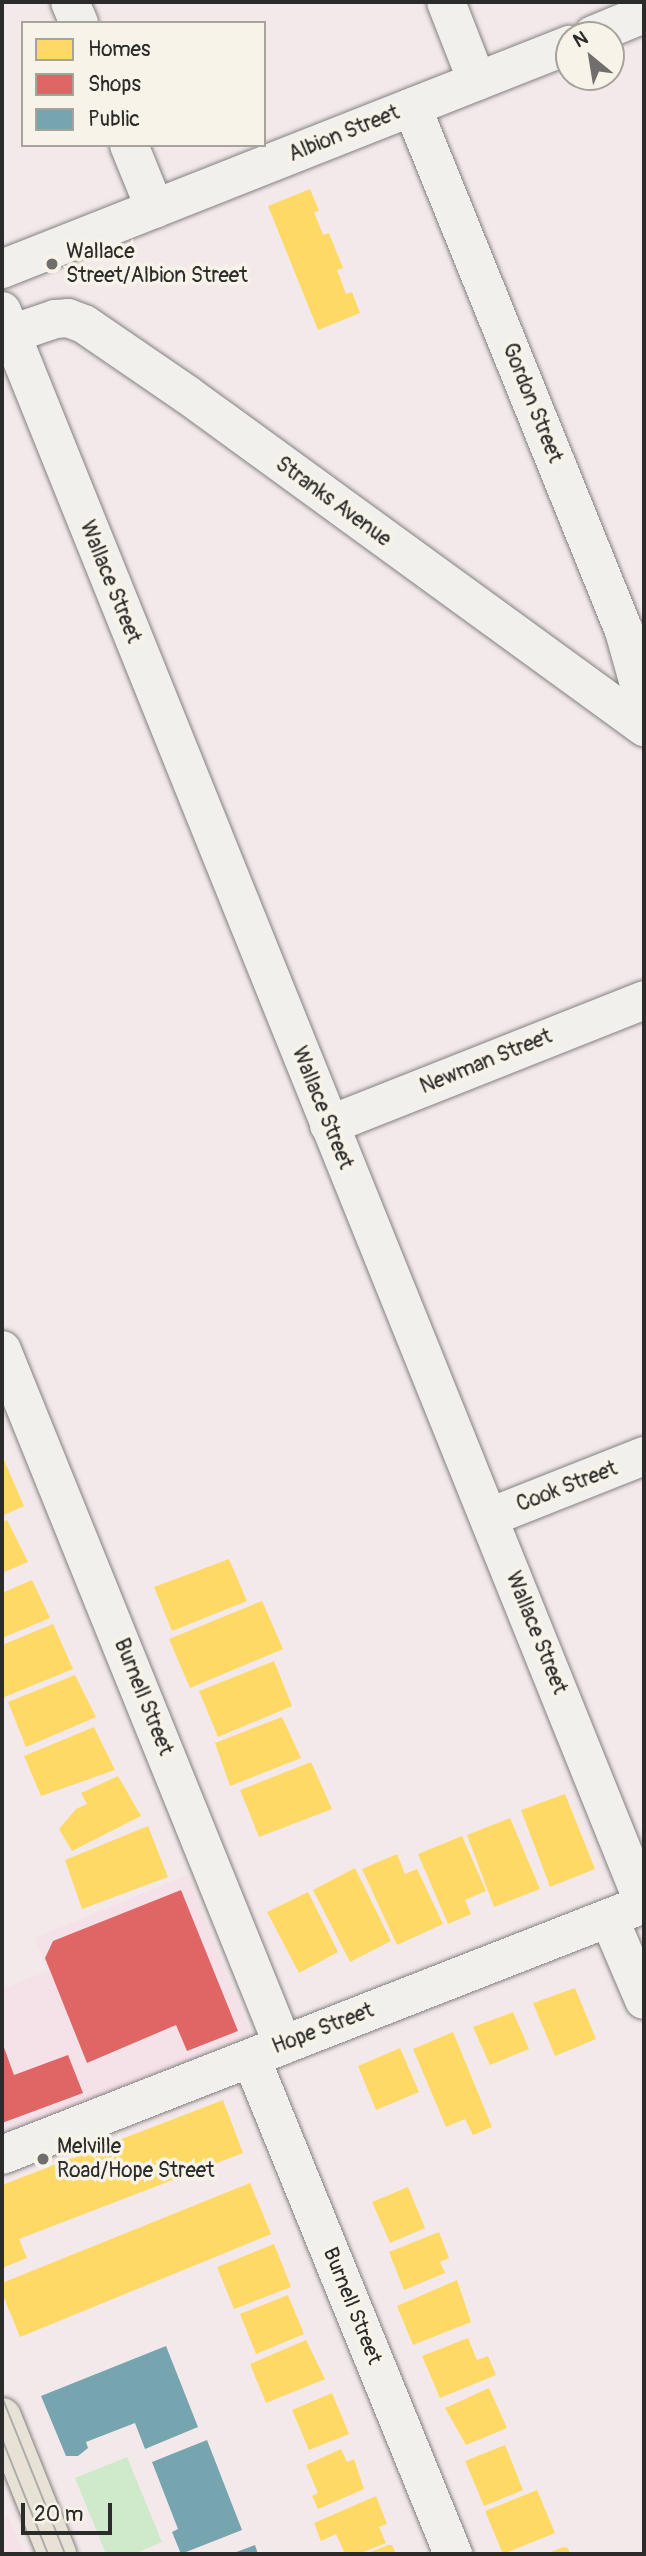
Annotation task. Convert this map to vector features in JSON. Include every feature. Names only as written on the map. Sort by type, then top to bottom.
[{"type":"main road","points":[[2,2417],[57,2554]]},
{"type":"street","points":[[71,2],[78,21]]},
{"type":"street","points":[[446,2],[477,82]]},
{"type":"street","points":[[625,22],[644,15]]},
{"type":"street","name":"Albion Street","points":[[2,269],[555,51]]},
{"type":"street","name":"Gordon Street","points":[[412,107],[624,631],[644,702]]},
{"type":"street","points":[[130,147],[155,209]]},
{"type":"street","name":"Stranks Avenue","points":[[7,323],[68,318],[84,324],[189,396],[644,727]]},
{"type":"street","name":"Wallace Street","points":[[7,323],[644,1904]]},
{"type":"street","name":"Newman Street","points":[[329,1125],[644,1000]]},
{"type":"street","name":"Burnell Street","points":[[2,1350],[267,2051],[453,2554]]},
{"type":"street","name":"Cook Street","points":[[490,1517],[644,1456]]},
{"type":"street","name":"Hope Street","points":[[2,2155],[644,1904]]},
{"type":"street","points":[[609,1918],[644,2000]]},
{"type":"shaded area","points":[[187,1875],[251,2036],[2,2134],[2,1989],[48,1971],[35,1938]]},
{"type":"shaded area","points":[[8,2516],[24,2554],[2,2554],[2,2518]]},
{"type":"green space","points":[[127,2457],[162,2542],[134,2554],[106,2554],[75,2478]]},
{"type":"building: Homes","points":[[310,189],[319,211],[314,212],[323,235],[329,233],[343,268],[337,270],[346,294],[352,292],[360,313],[318,330],[268,206]]},
{"type":"building: Homes","points":[[4,1460],[24,1506],[2,1516],[2,1461]]},
{"type":"building: Homes","points":[[7,1520],[28,1562],[2,1573],[2,1522]]},
{"type":"building: Homes","points":[[229,1559],[247,1601],[172,1631],[154,1587]]},
{"type":"building: Homes","points":[[32,1580],[50,1618],[2,1638],[2,1593]]},
{"type":"building: Homes","points":[[262,1601],[283,1649],[190,1688],[169,1639]]},
{"type":"building: Homes","points":[[53,1624],[73,1669],[2,1698],[2,1645]]},
{"type":"building: Homes","points":[[274,1661],[292,1706],[218,1737],[199,1691]]},
{"type":"building: Homes","points":[[75,1675],[96,1717],[26,1747],[8,1702]]},
{"type":"building: Homes","points":[[282,1717],[301,1758],[230,1786],[215,1743]]},
{"type":"building: Homes","points":[[94,1727],[115,1770],[41,1796],[24,1756]]},
{"type":"building: Homes","points":[[311,1762],[332,1809],[259,1837],[240,1790]]},
{"type":"building: Homes","points":[[118,1776],[141,1816],[72,1851],[59,1829],[76,1809],[87,1804],[81,1793]]},
{"type":"building: Homes","points":[[565,1794],[595,1869],[550,1887],[521,1810]]},
{"type":"building: Homes","points":[[510,1818],[540,1889],[494,1907],[467,1835]]},
{"type":"building: Homes","points":[[148,1826],[168,1877],[82,1909],[65,1860]]},
{"type":"building: Homes","points":[[462,1836],[486,1891],[465,1900],[471,1914],[448,1924],[418,1854]]},
{"type":"building: Homes","points":[[397,1854],[405,1874],[417,1869],[443,1924],[397,1945],[362,1869]]},
{"type":"building: Homes","points":[[355,1868],[391,1941],[350,1962],[313,1890]]},
{"type":"building: Homes","points":[[308,1892],[338,1952],[299,1973],[267,1912]]},
{"type":"building: Homes","points":[[575,1988],[596,2039],[555,2056],[533,2003]]},
{"type":"building: Homes","points":[[513,2012],[529,2049],[490,2065],[473,2027]]},
{"type":"building: Homes","points":[[453,2032],[492,2127],[473,2135],[465,2119],[446,2127],[413,2049]]},
{"type":"building: Homes","points":[[400,2048],[419,2092],[376,2110],[358,2066]]},
{"type":"building: Homes","points":[[223,2100],[243,2153],[19,2239],[27,2258],[2,2268],[2,2185]]},
{"type":"building: Homes","points":[[250,2183],[271,2234],[20,2337],[2,2293],[2,2283]]},
{"type":"building: Homes","points":[[408,2187],[425,2228],[390,2243],[372,2202]]},
{"type":"building: Homes","points":[[439,2232],[449,2258],[440,2262],[445,2273],[404,2290],[389,2252]]},
{"type":"building: Homes","points":[[274,2244],[291,2287],[234,2309],[217,2267]]},
{"type":"building: Homes","points":[[457,2280],[471,2322],[413,2345],[397,2306]]},
{"type":"building: Homes","points":[[288,2295],[304,2334],[256,2354],[240,2314]]},
{"type":"building: Homes","points":[[468,2338],[477,2360],[488,2356],[496,2375],[440,2398],[422,2356]]},
{"type":"building: Homes","points":[[306,2340],[325,2379],[266,2403],[250,2364]]},
{"type":"building: Homes","points":[[489,2388],[507,2428],[466,2445],[445,2408]]},
{"type":"building: Homes","points":[[332,2393],[349,2434],[309,2450],[292,2410]]},
{"type":"building: Homes","points":[[505,2445],[523,2490],[484,2506],[465,2461]]},
{"type":"building: Homes","points":[[341,2449],[347,2462],[354,2459],[364,2489],[318,2509],[312,2496],[318,2493],[306,2465]]},
{"type":"building: Homes","points":[[537,2490],[555,2533],[503,2554],[485,2511]]},
{"type":"building: Homes","points":[[376,2496],[387,2524],[379,2527],[386,2543],[358,2554],[345,2554],[336,2534],[321,2541],[314,2523]]},
{"type":"building: Homes","points":[[392,2545],[396,2554],[366,2554]]},
{"type":"building: Homes","points":[[563,2547],[568,2548],[570,2554],[546,2554]]},
{"type":"building: Shops","points":[[181,1890],[238,2031],[187,2051],[176,2025],[87,2063],[45,1958],[53,1941]]},
{"type":"building: Shops","points":[[2,2042],[14,2075],[68,2055],[83,2093],[2,2123]]},
{"type":"building: Public","points":[[166,2346],[198,2427],[145,2449],[135,2423],[86,2442],[88,2448],[78,2456],[66,2456],[41,2396]]},
{"type":"building: Public","points":[[207,2440],[242,2530],[181,2554],[172,2532],[178,2529],[152,2462]]},
{"type":"building: Public","points":[[255,2545],[258,2554],[231,2554]]},
{"type":"tram line","points":[[2,2397],[65,2554]]},
{"type":"tram line","points":[[2,2439],[48,2554]]},
{"type":"place","name":"Wallace Street/Albion Street","points":[[52,264]]},
{"type":"place","name":"Melville Road/Hope Street","points":[[43,2159]]}]
